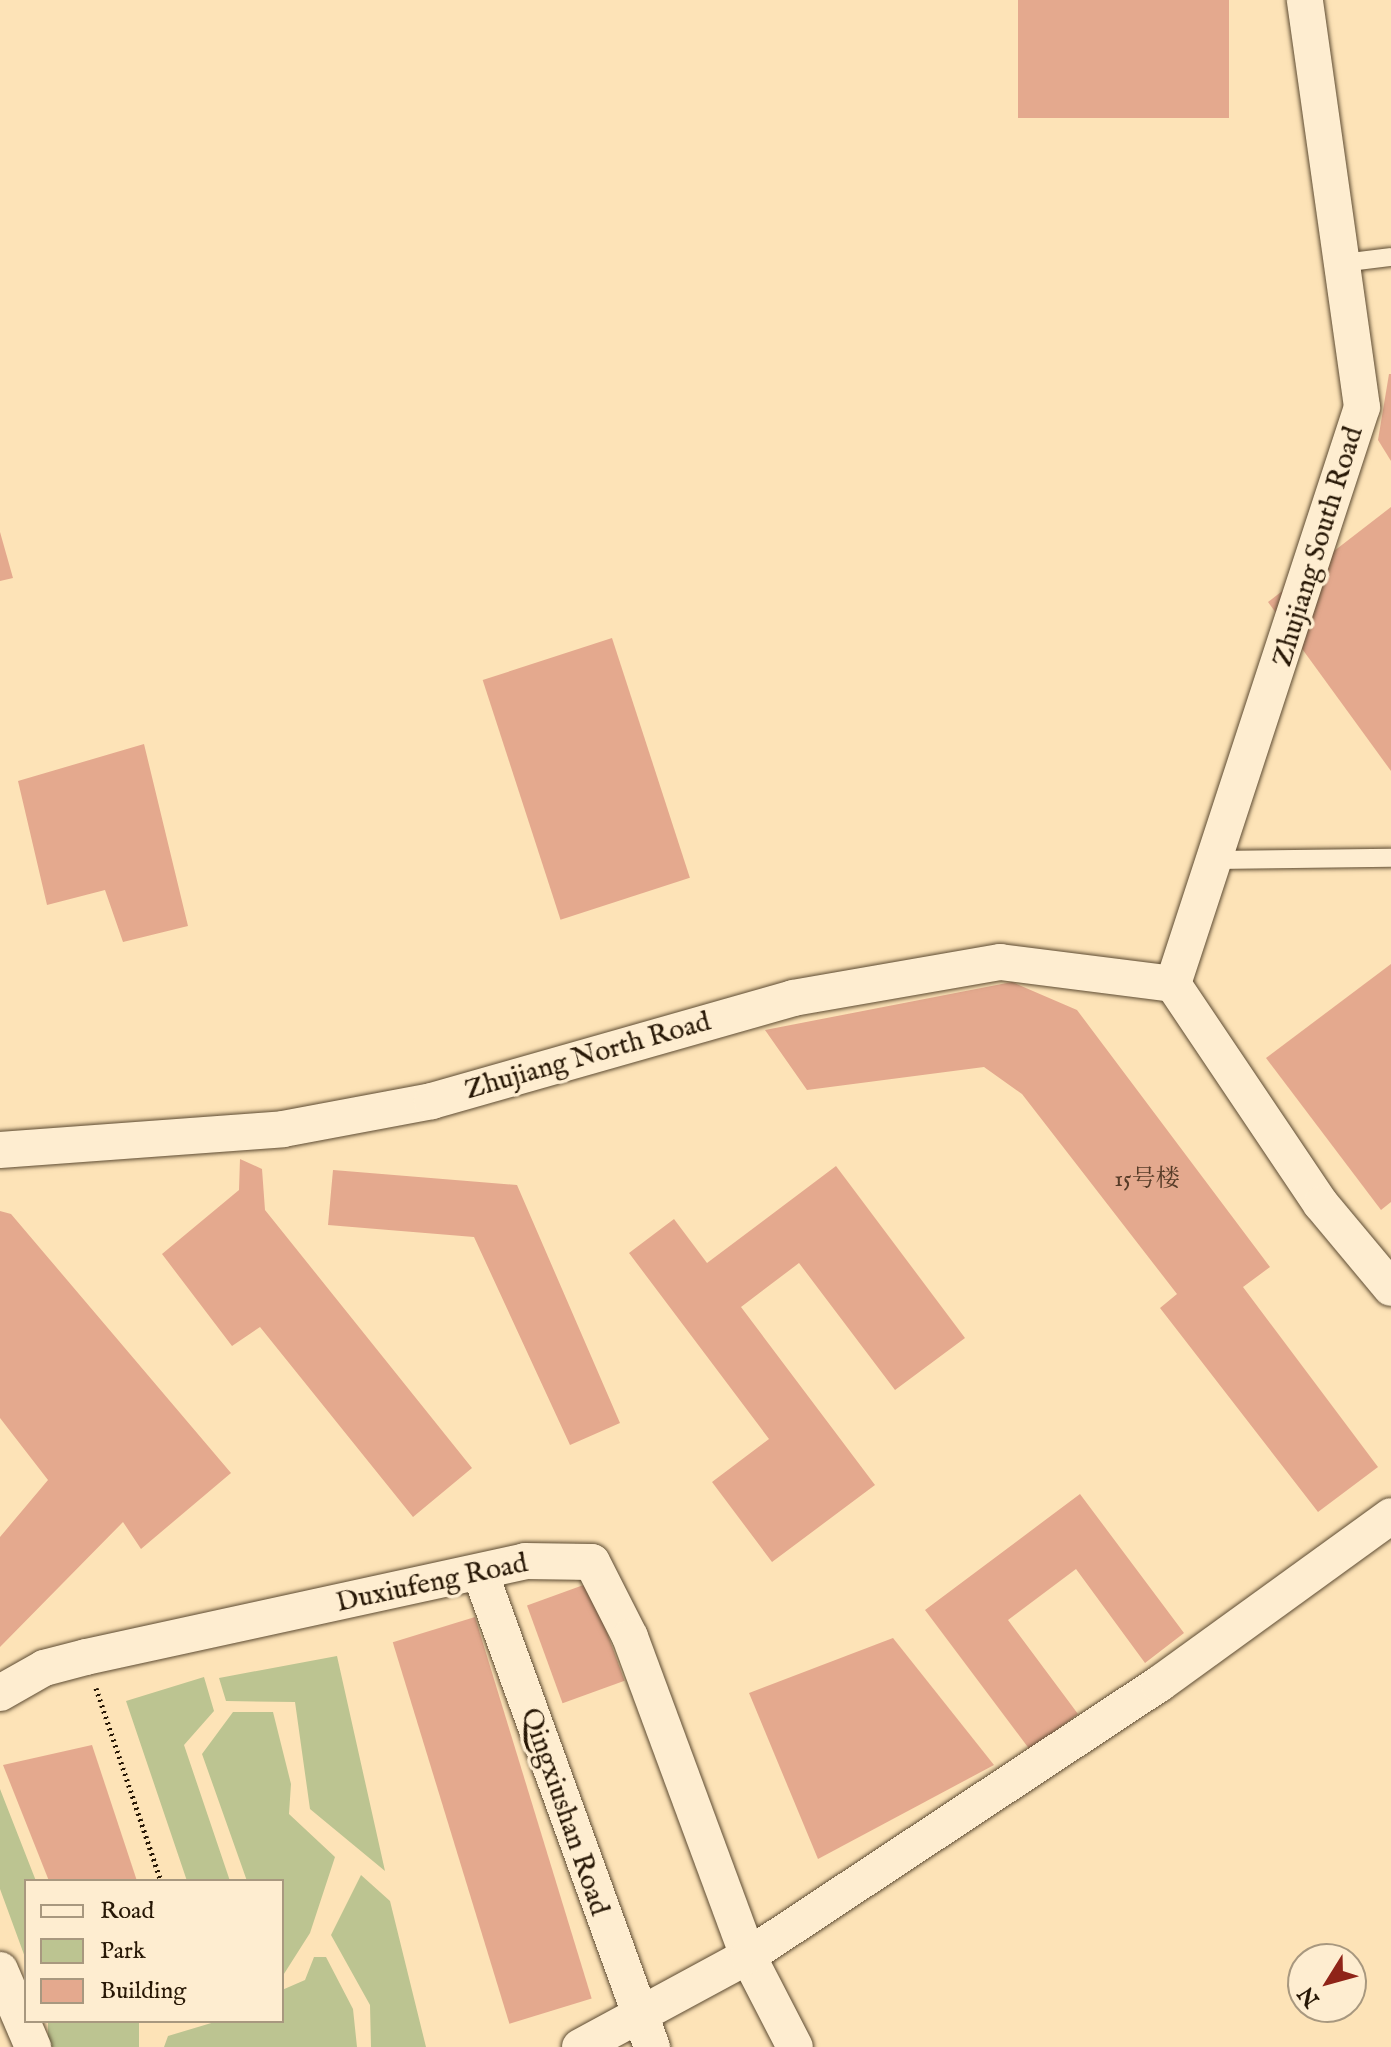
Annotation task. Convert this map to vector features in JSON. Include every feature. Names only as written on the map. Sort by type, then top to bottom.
[{"type":"street","name":"Zhujiang South Road","points":[[1173,984],[1362,407],[1305,0]]},
{"type":"street","name":"Zhujiang North Road","points":[[0,1150],[283,1129],[432,1101],[793,998],[1000,962],[1173,984]]},
{"type":"street","points":[[1173,984],[1321,1204],[1391,1288]]},
{"type":"street","points":[[580,2047],[635,2013],[748,1956],[1159,1684],[1391,1516]]},
{"type":"street","name":"Duxiufeng Road","points":[[0,1693],[44,1668],[86,1657],[481,1575],[525,1561],[592,1562],[630,1637],[748,1956],[795,2047]]},
{"type":"street","name":"Qingxiushan Road","points":[[481,1575],[635,2013],[652,2047]]},
{"type":"street","points":[[0,1970],[33,2047]]},
{"type":"lane","points":[[1342,263],[1391,257]]},
{"type":"lane","points":[[1216,860],[1391,858]]},
{"type":"path","points":[[86,1657],[160,1879]]},
{"type":"green space","points":[[337,1656],[385,1871],[310,1809],[295,1702],[226,1701],[219,1678]]},
{"type":"green space","points":[[204,1677],[214,1711],[184,1745],[229,1879],[186,1879],[126,1701]]},
{"type":"green space","points":[[233,1712],[273,1712],[291,1784],[289,1814],[335,1857],[310,1933],[284,1974],[284,1879],[246,1879],[202,1754]]},
{"type":"green space","points":[[0,1789],[35,1879],[24,1879],[24,1955],[0,1889]]},
{"type":"green space","points":[[361,1875],[390,1901],[426,2047],[371,2047],[370,2005],[331,1935]]},
{"type":"green space","points":[[314,1957],[326,1957],[353,2009],[357,2047],[164,2047],[168,2036],[211,2023],[284,2023],[284,1989],[305,1980]]},
{"type":"green space","points":[[48,2023],[139,2023],[139,2047],[48,2047]]},
{"type":"building","points":[[1018,0],[1229,0],[1229,118],[1018,118]]},
{"type":"building","points":[[1391,374],[1391,461],[1378,440]]},
{"type":"building","points":[[1391,507],[1391,771],[1268,602]]},
{"type":"building","points":[[0,532],[13,578],[0,581]]},
{"type":"building","points":[[612,638],[690,878],[561,920],[483,680]]},
{"type":"building","points":[[144,744],[188,926],[123,942],[105,890],[47,905],[18,781]]},
{"type":"building","points":[[1391,964],[1391,1202],[1381,1210],[1266,1058]]},
{"type":"building","points":[[1012,982],[1077,1010],[1270,1267],[1243,1287],[1378,1467],[1318,1512],[1160,1308],[1177,1294],[1022,1094],[984,1067],[807,1090],[765,1030]]},
{"type":"building","points":[[240,1159],[262,1169],[265,1210],[472,1468],[413,1517],[260,1327],[232,1346],[162,1254],[239,1190]]},
{"type":"building","points":[[836,1166],[965,1338],[895,1390],[799,1263],[741,1307],[875,1485],[772,1562],[712,1482],[769,1439],[629,1253],[674,1219],[707,1263]]},
{"type":"building","points":[[333,1170],[517,1185],[620,1423],[570,1445],[474,1237],[328,1225]]},
{"type":"building","points":[[0,1211],[11,1214],[231,1473],[141,1549],[123,1522],[0,1647],[0,1537],[48,1480],[0,1418]]},
{"type":"building","points":[[1080,1494],[1184,1633],[1145,1663],[1076,1569],[1008,1620],[1078,1714],[1030,1750],[925,1610]]},
{"type":"building","points":[[589,1583],[625,1681],[563,1703],[527,1606]]},
{"type":"building","points":[[475,1617],[592,1999],[509,2024],[393,1642]]},
{"type":"building","points":[[893,1638],[994,1765],[818,1859],[749,1693]]},
{"type":"building","points":[[92,1745],[136,1879],[48,1879],[3,1765]]}]
